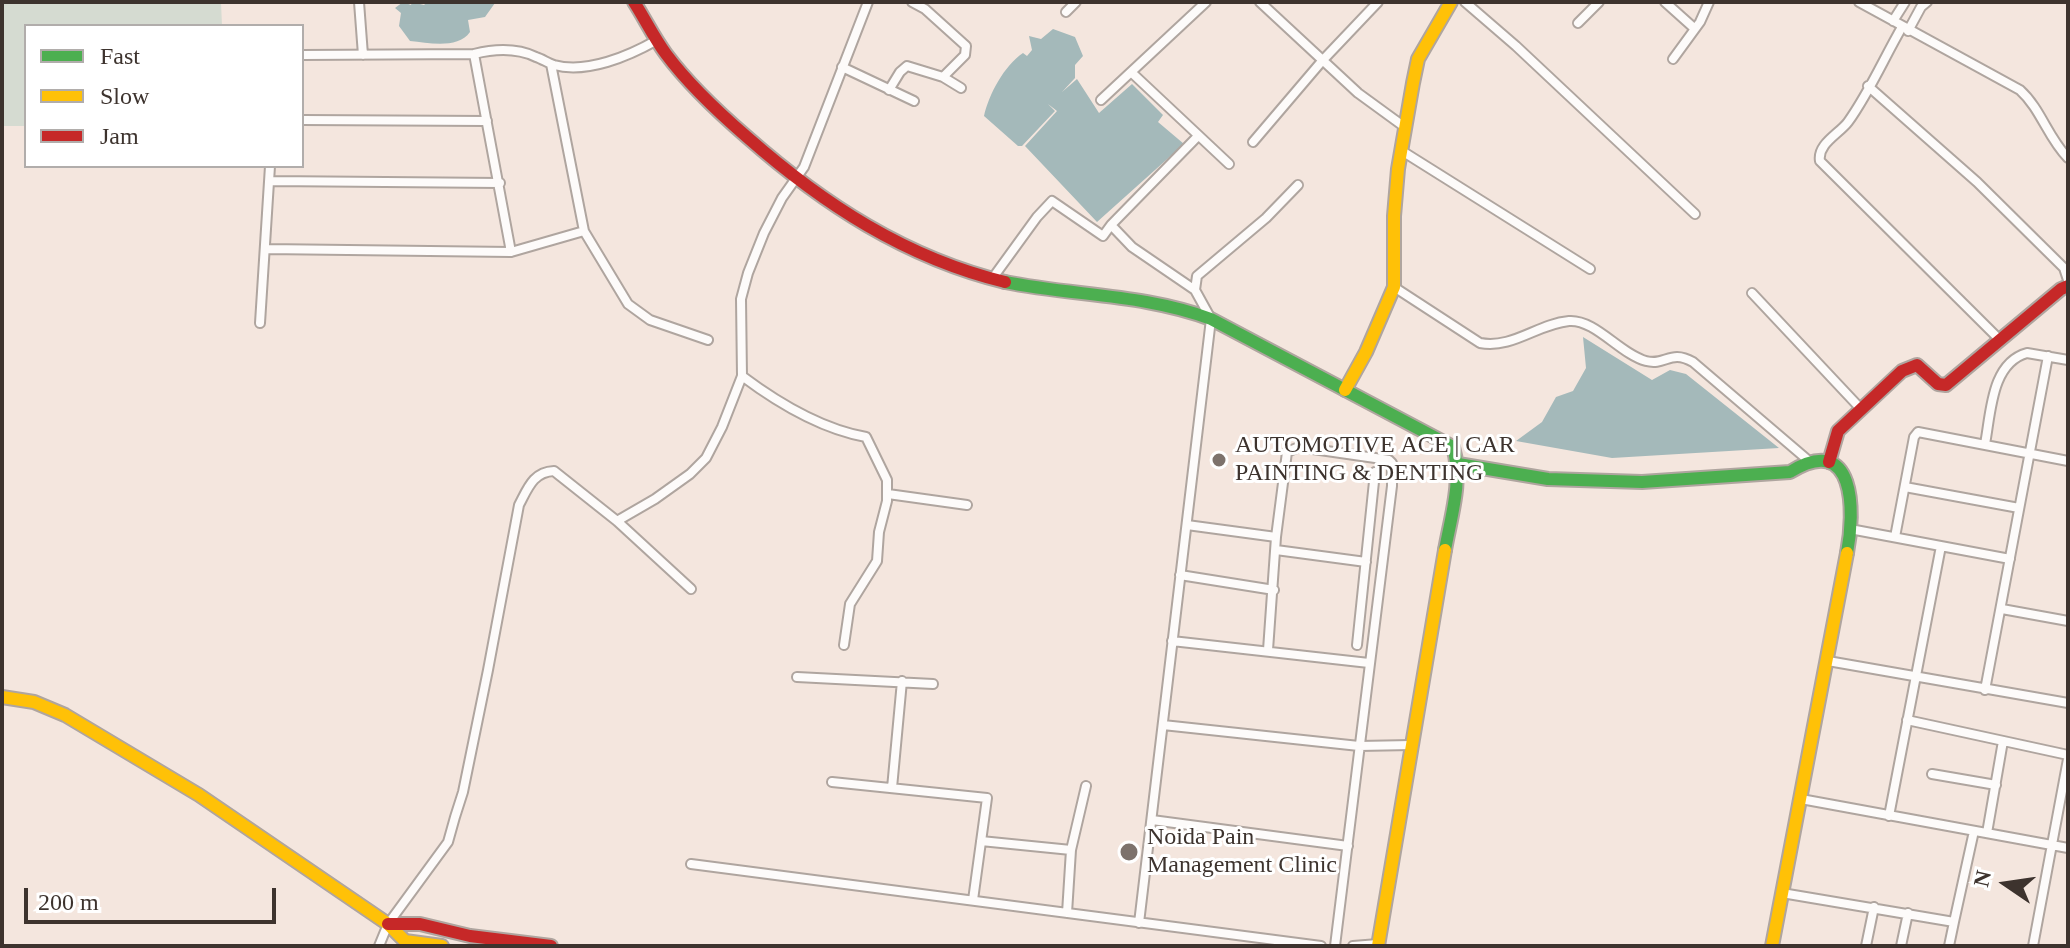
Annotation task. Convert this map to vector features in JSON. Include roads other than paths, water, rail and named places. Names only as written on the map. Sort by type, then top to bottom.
[{"type":"street","points":[[359,2],[363,55]]},
{"type":"street","points":[[634,2],[667,55],[720,114],[796,181],[852,219],[899,245],[946,265],[992,279],[1058,292],[1168,303],[1211,319],[1450,443],[1456,451],[1458,464],[1378,945],[1353,946]]},
{"type":"street","points":[[617,521],[655,499],[690,474],[706,458],[742,376],[741,299],[748,273],[782,198],[796,181],[809,155],[868,2]]},
{"type":"street","points":[[912,2],[925,9],[966,46],[965,55],[943,77]]},
{"type":"street","points":[[1066,12],[1076,2]]},
{"type":"street","points":[[1101,100],[1206,2]]},
{"type":"street","points":[[1260,2],[1358,93],[1406,128]]},
{"type":"street","points":[[1253,142],[1322,61],[1378,2]]},
{"type":"street","points":[[1345,390],[1366,352],[1394,287],[1394,216],[1418,59],[1451,2]]},
{"type":"street","points":[[1465,2],[1695,214]]},
{"type":"street","points":[[1578,23],[1599,2]]},
{"type":"street","points":[[1665,2],[1694,28]]},
{"type":"street","points":[[1673,59],[1704,16],[1709,2]]},
{"type":"street","points":[[1859,2],[2020,90],[2029,98],[2054,142],[2068,158]]},
{"type":"street","points":[[1901,26],[1905,2]]},
{"type":"street","points":[[1927,2],[1901,26],[1847,122],[1820,149],[1820,161],[1999,339]]},
{"type":"street","points":[[304,55],[474,54],[509,50],[571,68],[638,51],[657,40]]},
{"type":"street","points":[[474,54],[511,252]]},
{"type":"street","points":[[551,64],[584,231],[628,304],[650,320],[708,340]]},
{"type":"street","points":[[889,90],[907,66],[943,77],[961,88]]},
{"type":"street","points":[[842,67],[914,101]]},
{"type":"street","points":[[1131,72],[1229,164]]},
{"type":"street","points":[[1868,86],[1977,182],[2064,268],[2068,280]]},
{"type":"street","points":[[304,120],[487,121]]},
{"type":"street","points":[[992,279],[1052,201],[1103,236],[1198,136]]},
{"type":"street","points":[[1402,151],[1590,269]]},
{"type":"street","points":[[260,323],[270,168]]},
{"type":"street","points":[[270,181],[500,183]]},
{"type":"street","points":[[1195,290],[1197,276],[1266,218],[1298,185]]},
{"type":"street","points":[[1111,225],[1132,247],[1195,290],[1211,319],[1139,923]]},
{"type":"street","points":[[266,249],[511,252],[584,231]]},
{"type":"street","points":[[1829,462],[1838,431],[1912,365],[1922,367],[1938,384],[1946,385],[2068,286]]},
{"type":"street","points":[[1394,287],[1480,343],[1494,346],[1507,343],[1572,320],[1583,322],[1646,361],[1658,362],[1671,355],[1682,356],[1809,461]]},
{"type":"street","points":[[1752,293],[1861,409]]},
{"type":"street","points":[[1985,444],[1997,385],[2005,366],[2027,353],[2068,360]]},
{"type":"street","points":[[1985,690],[2048,356]]},
{"type":"street","points":[[742,376],[770,397],[811,418],[846,434],[866,437],[882,467],[888,494],[879,532],[877,561],[850,604],[844,645]]},
{"type":"street","points":[[1895,537],[1914,437],[1918,432],[2068,461]]},
{"type":"street","points":[[1268,650],[1276,537],[1287,452],[1292,448],[1389,460],[1393,470],[1335,946]]},
{"type":"street","points":[[1458,464],[1548,479],[1642,482],[1790,472],[1809,461],[1829,462],[1843,473],[1850,492],[1850,529],[1828,661],[1772,946]]},
{"type":"street","points":[[379,946],[388,924],[448,842],[463,792],[519,505],[530,482],[543,472],[554,471],[617,521],[691,589]]},
{"type":"street","points":[[1357,645],[1375,472]]},
{"type":"street","points":[[1905,487],[2019,508]]},
{"type":"street","points":[[888,494],[967,505]]},
{"type":"street","points":[[1187,525],[1276,537]]},
{"type":"street","points":[[1850,529],[2010,559]]},
{"type":"street","points":[[1889,816],[1941,546]]},
{"type":"street","points":[[1276,550],[1382,561]]},
{"type":"street","points":[[1180,575],[1274,590]]},
{"type":"street","points":[[2002,609],[2068,621]]},
{"type":"street","points":[[1172,641],[1369,663]]},
{"type":"street","points":[[1828,661],[2068,703]]},
{"type":"street","points":[[797,677],[933,684]]},
{"type":"street","points":[[892,788],[902,681]]},
{"type":"street","points":[[2,697],[34,702],[65,715],[199,795],[388,924],[405,941],[442,946]]},
{"type":"street","points":[[1907,720],[2068,757],[2033,946]]},
{"type":"street","points":[[1163,725],[1359,746],[1411,745]]},
{"type":"street","points":[[1987,833],[2003,741]]},
{"type":"street","points":[[1932,774],[1996,785]]},
{"type":"street","points":[[832,782],[987,798],[973,900]]},
{"type":"street","points":[[1067,913],[1071,850],[1086,786]]},
{"type":"street","points":[[1801,799],[2068,848]]},
{"type":"street","points":[[1152,820],[1348,846]]},
{"type":"street","points":[[1949,946],[1974,831]]},
{"type":"street","points":[[981,841],[1071,850]]},
{"type":"street","points":[[691,864],[1321,946]]},
{"type":"street","points":[[1782,893],[1954,922]]},
{"type":"street","points":[[1866,946],[1874,907]]},
{"type":"street","points":[[1901,946],[1908,913]]},
{"type":"street","points":[[388,924],[420,924],[470,936],[551,946]]},
{"type":"place","name":"AUTOMOTIVE ACE | CAR PAINTING & DENTING","points":[[1219,460]]},
{"type":"place","name":"Noida Pain Management Clinic","points":[[1129,852]]}]
